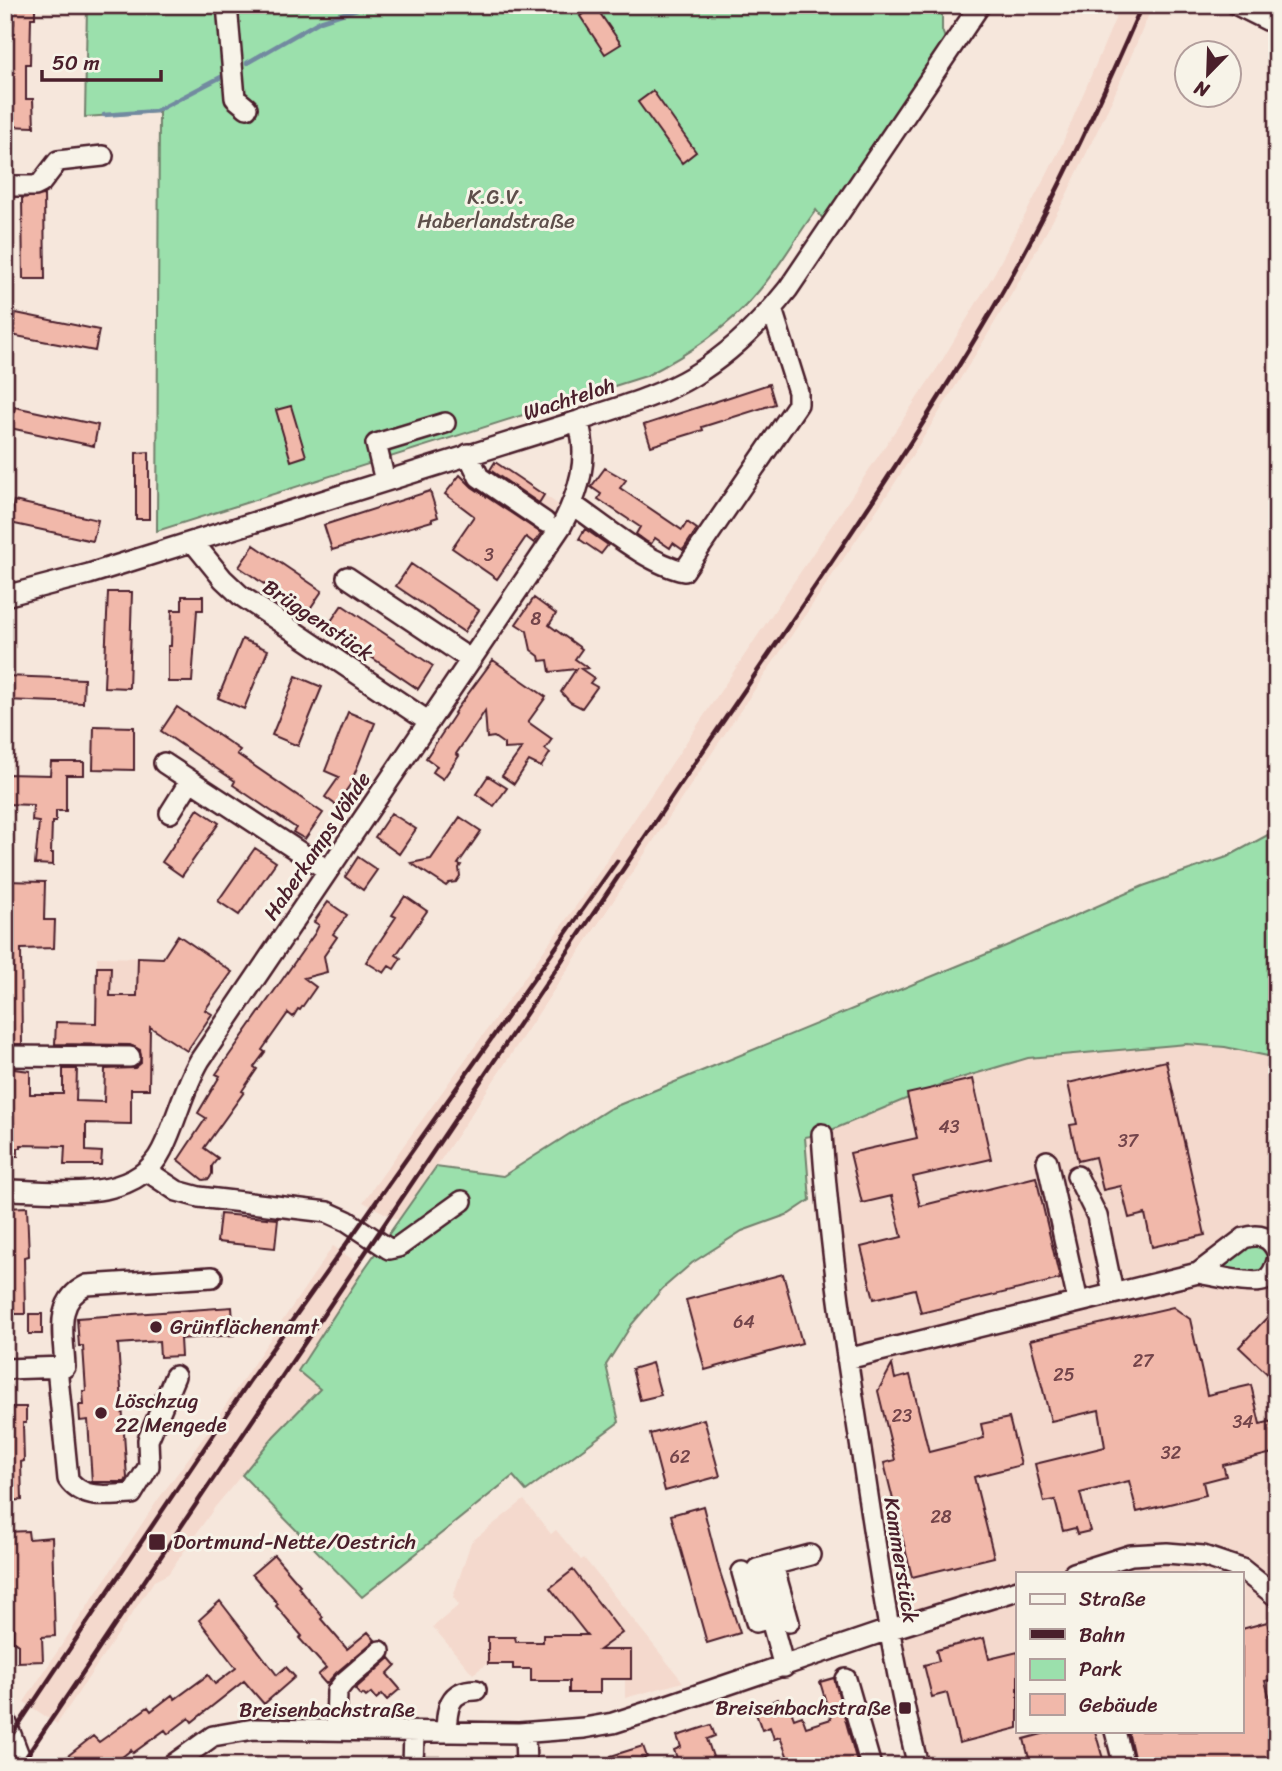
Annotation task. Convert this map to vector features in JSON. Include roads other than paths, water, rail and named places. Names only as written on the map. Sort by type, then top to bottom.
[{"type":"street","points":[[227,5],[235,98],[247,108]]},
{"type":"street","name":"Wachteloh","points":[[5,596],[89,574],[578,421],[638,400],[693,376],[732,349],[788,289],[980,5]]},
{"type":"street","points":[[1237,5],[1277,25]]},
{"type":"street","points":[[5,186],[35,186],[41,183],[58,161],[103,156]]},
{"type":"street","points":[[572,504],[652,559],[670,569],[684,571],[798,404],[798,392],[772,309]]},
{"type":"street","name":"Haberkamps Vöhde","points":[[147,1171],[164,1147],[182,1095],[200,1060],[555,536],[572,504],[581,479],[584,448],[578,421]]},
{"type":"street","points":[[384,481],[376,444],[445,423]]},
{"type":"street","points":[[468,454],[479,477],[545,522]]},
{"type":"street","name":"Brüggenstück","points":[[193,541],[223,579],[240,595],[429,722]]},
{"type":"street","points":[[346,576],[471,660]]},
{"type":"street","points":[[164,763],[327,870]]},
{"type":"street","points":[[170,813],[191,780]]},
{"type":"street","points":[[5,1056],[130,1057]]},
{"type":"street","name":"Kammerstück","points":[[822,1134],[825,1182],[847,1359],[888,1630],[918,1766]]},
{"type":"street","points":[[1047,1161],[1078,1302]]},
{"type":"street","points":[[5,1190],[110,1188],[129,1183],[147,1171],[177,1191],[199,1197],[327,1212],[347,1221],[389,1249],[398,1247],[462,1201]]},
{"type":"street","points":[[1077,1176],[1097,1216],[1113,1293]]},
{"type":"street","points":[[1198,1273],[1244,1238],[1252,1235],[1271,1241],[1277,1252]]},
{"type":"street","points":[[847,1359],[1198,1273],[1255,1282],[1265,1280],[1271,1275],[1277,1261]]},
{"type":"street","points":[[5,1369],[65,1367],[63,1312],[74,1291],[87,1285],[212,1277]]},
{"type":"street","points":[[57,1367],[68,1479],[82,1493],[96,1496],[132,1494],[149,1466],[148,1440],[175,1376]]},
{"type":"street","points":[[1077,1572],[1131,1556],[1167,1553],[1203,1556],[1242,1569],[1277,1597]]},
{"type":"street","points":[[784,1667],[779,1620],[757,1569],[810,1555]]},
{"type":"street","points":[[742,1572],[756,1622],[779,1620]]},
{"type":"street","name":"Breisenbachstraße","points":[[171,1766],[213,1736],[254,1729],[525,1733],[613,1723],[888,1630],[1016,1591]]},
{"type":"street","points":[[336,1730],[337,1691],[380,1651]]},
{"type":"street","points":[[846,1679],[871,1766]]},
{"type":"street","points":[[446,1732],[447,1711],[453,1698],[461,1692],[476,1690]]},
{"type":"street","points":[[5,1719],[23,1766]]},
{"type":"street","points":[[413,1766],[414,1732]]},
{"type":"street","points":[[1115,1732],[1124,1766]]},
{"type":"street","points":[[525,1733],[526,1766]]},
{"type":"waterway","points":[[247,63],[320,21],[369,5]]},
{"type":"waterway","points":[[104,115],[156,111],[221,77]]},
{"type":"railway","points":[[20,1766],[916,434],[994,307],[1035,233],[1091,120],[1142,5]]},
{"type":"railway","points":[[5,1745],[248,1383],[617,861]]},
{"type":"place","name":"Grünflächenamt","points":[[156,1327]]},
{"type":"place","name":"Löschzug 22 Mengede","points":[[101,1413]]},
{"type":"place","name":"Dortmund-Nette/Oestrich","points":[[157,1542]]},
{"type":"place","name":"Breisenbachstraße","points":[[905,1708]]},
{"type":"park label","name":"K.G.V. Haberlandstraße","points":[[496,209]]}]
